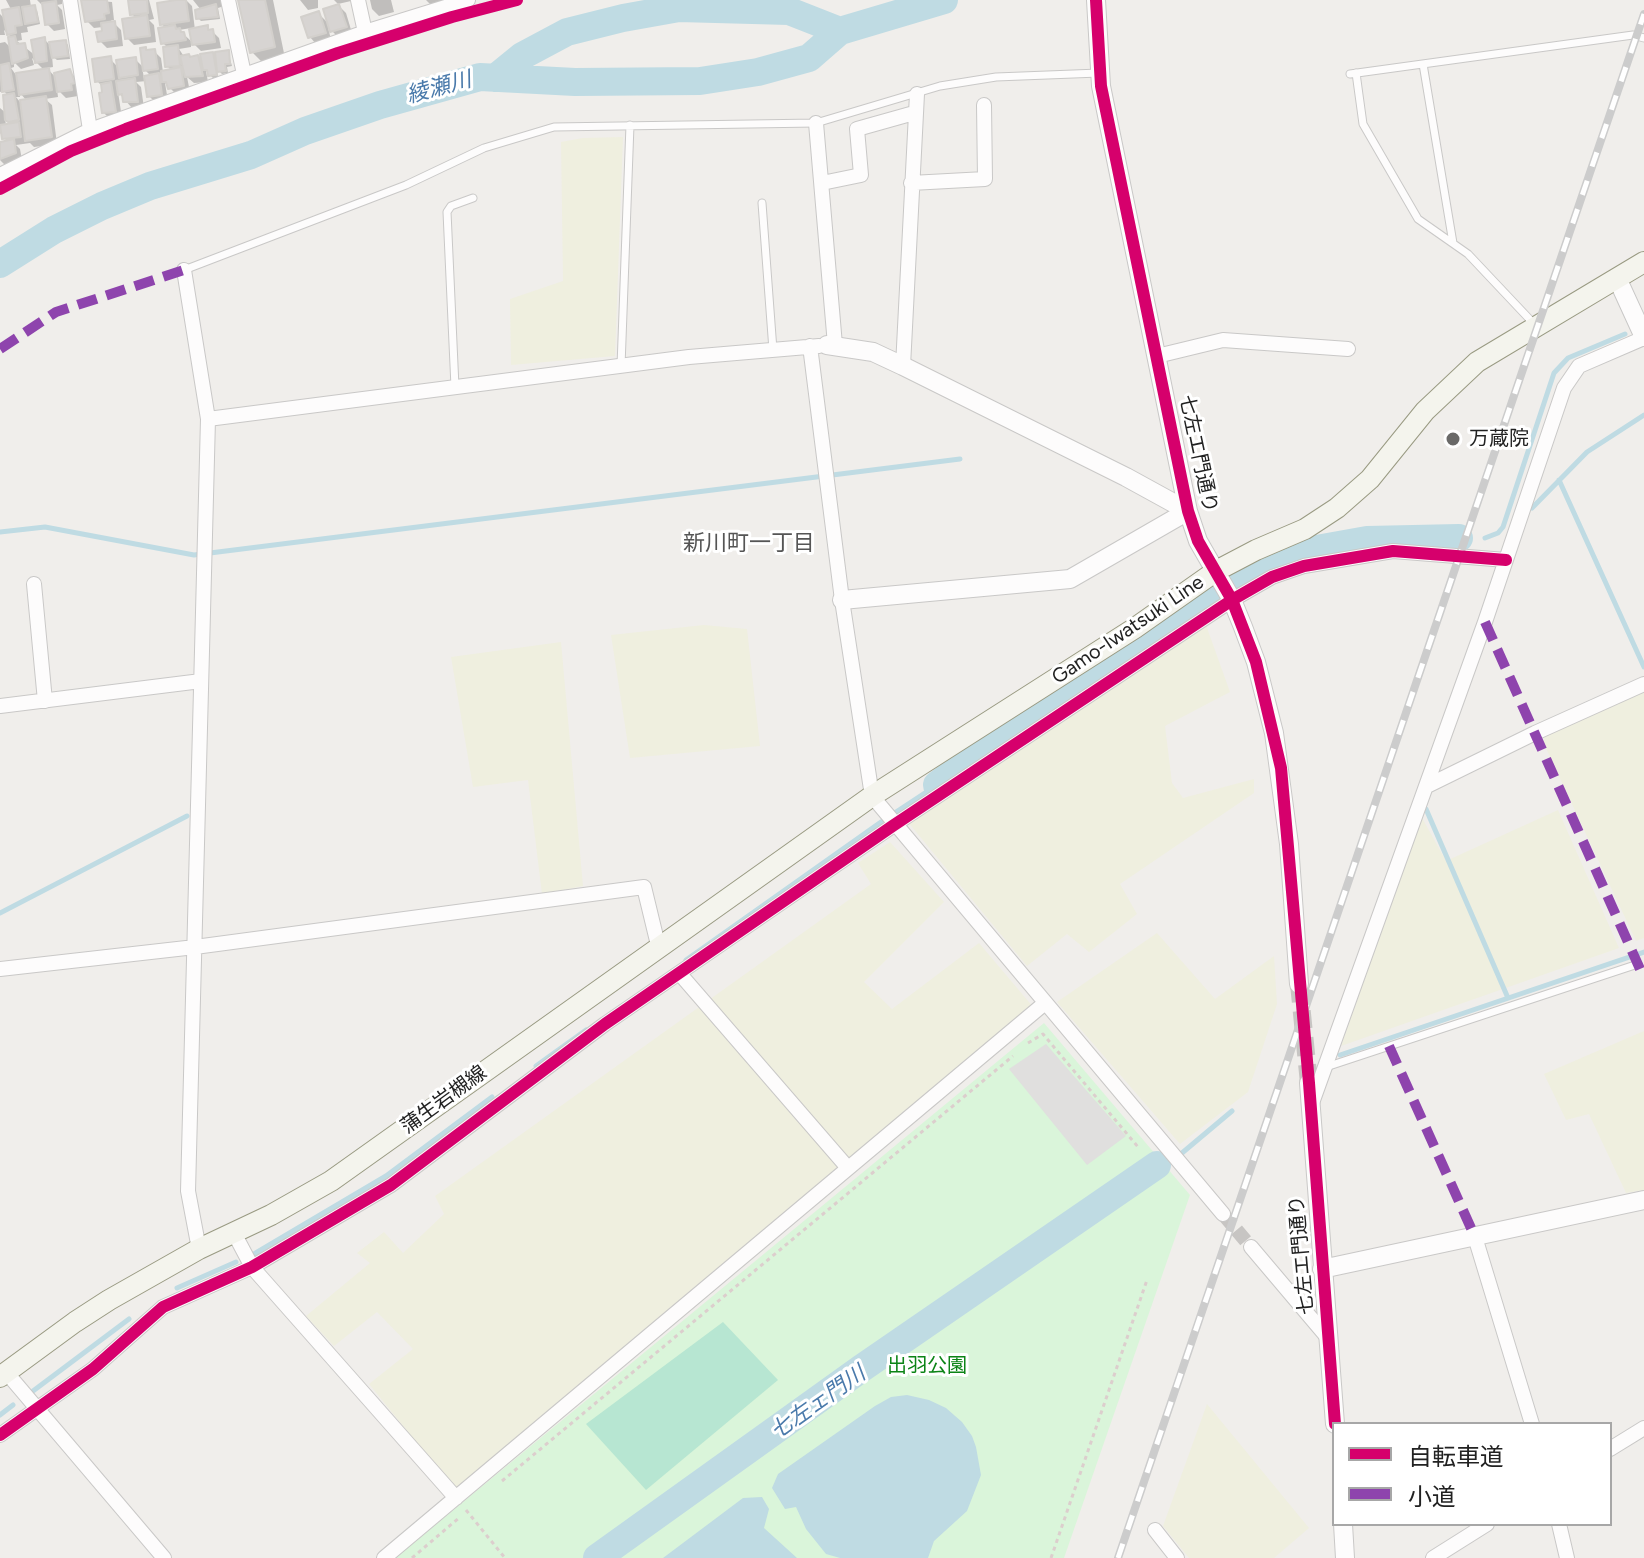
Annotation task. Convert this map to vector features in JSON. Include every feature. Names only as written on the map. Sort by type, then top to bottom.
[{"type":"main road","name":"Gamo-Iwatsuki Line","points":[[872,796],[1135,628],[1216,571],[1305,529],[1337,508],[1370,479],[1425,411],[1477,362],[1644,262]]},
{"type":"main road","name":"蒲生岩槻線","points":[[3,1375],[75,1322],[199,1249],[331,1181],[872,796]]},
{"type":"street","points":[[70,0],[90,130]]},
{"type":"street","points":[[228,0],[244,74]]},
{"type":"street","points":[[358,0],[365,32]]},
{"type":"street","points":[[0,175],[90,130],[365,32],[468,0]]},
{"type":"street","name":"七左エ門通り","points":[[1096,0],[1099,69],[1188,511],[1198,541],[1232,600],[1256,662],[1281,768],[1299,984]]},
{"type":"street","points":[[903,366],[917,94]]},
{"type":"street","points":[[911,183],[985,179],[984,105]]},
{"type":"street","points":[[822,183],[861,175],[857,129],[914,113]]},
{"type":"street","points":[[816,123],[822,183],[824,345],[842,600],[872,796],[1223,1214]]},
{"type":"street","points":[[184,270],[208,419],[188,1191],[199,1249]]},
{"type":"street","points":[[1310,1108],[1427,786],[1569,378],[1579,366],[1644,337],[1617,278]]},
{"type":"street","points":[[1157,356],[1223,340],[1348,349]]},
{"type":"street","points":[[208,419],[621,366],[824,345],[873,352],[1126,477],[1188,511]]},
{"type":"street","points":[[842,600],[1070,579],[1188,511]]},
{"type":"street","points":[[0,1435],[93,1369],[163,1307],[252,1267],[391,1185],[605,1024],[894,825],[1232,600],[1272,577],[1304,566],[1393,551],[1506,560]]},
{"type":"street","points":[[34,584],[45,701]]},
{"type":"street","points":[[0,706],[201,681]]},
{"type":"street","points":[[1427,786],[1644,684]]},
{"type":"street","points":[[0,969],[195,947],[644,887],[659,949]]},
{"type":"street","points":[[680,974],[848,1168]]},
{"type":"street","points":[[384,1558],[1045,1003]]},
{"type":"street","name":"七左エ門通り","points":[[1309,1083],[1335,1422]]},
{"type":"street","points":[[1322,1269],[1644,1200]]},
{"type":"street","points":[[234,1233],[252,1267],[456,1498]]},
{"type":"street","points":[[1475,1237],[1531,1422]]},
{"type":"street","points":[[1251,1247],[1328,1338]]},
{"type":"street","points":[[3,1375],[37,1410],[164,1558]]},
{"type":"street","points":[[1612,1448],[1644,1428]]},
{"type":"street","points":[[1343,1526],[1345,1558]]},
{"type":"street","points":[[1433,1558],[1484,1526]]},
{"type":"street","points":[[1559,1526],[1567,1558]]},
{"type":"street","points":[[1155,1530],[1177,1558]]},
{"type":"lane","points":[[1536,327],[1468,254],[1418,219],[1363,124],[1353,74],[1633,35],[1644,38]]},
{"type":"lane","points":[[1423,64],[1453,244]]},
{"type":"lane","points":[[184,270],[406,185],[484,148],[554,127],[816,123],[940,86],[996,77],[1099,69]]},
{"type":"lane","points":[[621,366],[630,125]]},
{"type":"lane","points":[[455,387],[447,212],[451,206],[473,198]]},
{"type":"lane","points":[[762,203],[773,350]]},
{"type":"lane","points":[[1326,1067],[1638,964]]},
{"type":"path","points":[[1028,1043],[1043,1034],[1138,1147]]},
{"type":"path","points":[[499,1483],[1013,1056]]},
{"type":"path","points":[[1051,1558],[1147,1280]]},
{"type":"path","points":[[456,1498],[505,1558]]},
{"type":"path","points":[[412,1558],[460,1517]]},
{"type":"green space","points":[[623,137],[615,356],[511,365],[510,299],[563,281],[561,142]]},
{"type":"green space","points":[[704,625],[747,629],[760,746],[630,758],[611,635]]},
{"type":"green space","points":[[1206,625],[1230,692],[1165,726],[1172,783],[1183,798],[1254,779],[1254,793],[1120,884],[1137,914],[1089,952],[1067,934],[1027,966],[907,821]]},
{"type":"green space","points":[[561,642],[583,886],[542,894],[528,780],[473,787],[451,657]]},
{"type":"green space","points":[[1644,689],[1644,938],[1636,941],[1543,742],[1547,731]]},
{"type":"green space","points":[[1558,810],[1619,948],[1341,1046],[1421,816],[1446,861]]},
{"type":"green space","points":[[890,842],[944,902],[864,982],[892,1009],[979,943],[1034,1008],[455,1490],[369,1384],[413,1349],[377,1312],[334,1346],[306,1316],[370,1263],[357,1253],[384,1232],[403,1253],[444,1214],[435,1196],[871,884],[858,863]]},
{"type":"green space","points":[[1157,933],[1215,999],[1274,956],[1277,1004],[1248,1092],[1180,1144],[1057,1002]]},
{"type":"green space","name":"出羽公園","points":[[1044,1023],[1190,1195],[1064,1558],[395,1558]]},
{"type":"green space","points":[[1644,1031],[1644,1190],[1626,1193],[1589,1114],[1566,1120],[1544,1074]]},
{"type":"green space","points":[[723,1322],[778,1380],[646,1490],[586,1424]]},
{"type":"green space","points":[[1207,1404],[1309,1528],[1274,1558],[1189,1558],[1163,1526]]},
{"type":"shaded area","points":[[1046,1044],[1126,1136],[1087,1165],[1009,1069]]},
{"type":"water","points":[[907,1395],[946,1408],[972,1436],[981,1475],[967,1511],[934,1541],[928,1558],[840,1558],[826,1554],[806,1529],[796,1507],[785,1509],[772,1488],[778,1474],[875,1406],[891,1397]]},
{"type":"water","points":[[762,1497],[769,1509],[764,1528],[797,1558],[663,1558],[743,1498]]},
{"type":"building","points":[[81,0],[107,0],[109,13],[104,14],[105,19],[85,22]]},
{"type":"building","points":[[128,0],[147,0],[148,13],[130,15]]},
{"type":"building","points":[[186,0],[189,21],[160,25],[157,3]]},
{"type":"building","points":[[238,0],[265,0],[275,47],[250,53]]},
{"type":"building","points":[[56,1],[59,23],[45,25],[42,3]]},
{"type":"building","points":[[216,4],[218,17],[196,19],[195,10]]},
{"type":"building","points":[[339,4],[347,27],[330,32],[323,9]]},
{"type":"building","points":[[35,5],[38,22],[25,24],[22,7]]},
{"type":"building","points":[[19,7],[22,25],[15,26],[16,33],[7,35],[2,10]]},
{"type":"building","points":[[319,11],[326,33],[308,38],[301,17]]},
{"type":"building","points":[[147,15],[150,36],[125,39],[122,19]]},
{"type":"building","points":[[115,21],[117,39],[98,42],[96,32],[102,31],[101,23]]},
{"type":"building","points":[[175,25],[176,29],[184,32],[186,40],[161,44],[158,28]]},
{"type":"building","points":[[208,25],[208,30],[213,29],[215,42],[192,45],[189,29]]},
{"type":"building","points":[[15,36],[17,44],[25,43],[28,58],[12,64],[8,37]]},
{"type":"building","points":[[45,37],[47,61],[35,63],[31,40]]},
{"type":"building","points":[[66,40],[68,56],[52,58],[49,42]]},
{"type":"building","points":[[178,45],[180,66],[165,67],[163,47]]},
{"type":"building","points":[[146,47],[146,50],[155,49],[158,69],[143,71],[140,48]]},
{"type":"building","points":[[229,50],[230,64],[225,64],[226,71],[217,72],[215,52]]},
{"type":"building","points":[[213,52],[217,75],[208,76],[207,70],[203,70],[200,54]]},
{"type":"building","points":[[189,54],[190,57],[198,55],[203,76],[185,77],[180,56]]},
{"type":"building","points":[[111,56],[114,79],[95,82],[92,59]]},
{"type":"building","points":[[136,57],[138,75],[119,78],[116,60]]},
{"type":"building","points":[[9,63],[14,90],[2,92],[0,65]]},
{"type":"building","points":[[181,67],[184,86],[168,89],[166,82],[162,82],[161,71]]},
{"type":"building","points":[[49,68],[52,90],[19,95],[16,73]]},
{"type":"building","points":[[70,69],[75,83],[71,84],[72,90],[57,92],[54,73]]},
{"type":"building","points":[[159,73],[162,95],[147,97],[144,76]]},
{"type":"building","points":[[135,78],[138,102],[123,102],[122,94],[118,95],[116,81]]},
{"type":"building","points":[[111,82],[116,112],[102,113],[101,84]]},
{"type":"building","points":[[14,93],[19,120],[8,122],[5,120],[3,95]]},
{"type":"building","points":[[46,96],[52,137],[25,141],[20,100]]},
{"type":"building","points":[[19,122],[21,137],[2,139],[0,125]]},
{"type":"building","points":[[14,139],[16,153],[0,159],[0,142]]},
{"type":"waterway","name":"綾瀬川","points":[[0,264],[54,230],[150,186],[251,155],[305,131],[380,105],[480,77],[575,82],[700,81],[758,72],[809,58],[840,31],[944,0]]},
{"type":"waterway","points":[[495,78],[522,56],[567,32],[679,8],[789,11],[840,31]]},
{"type":"waterway","points":[[1485,538],[1498,533],[1503,527],[1554,373],[1568,358],[1625,334]]},
{"type":"waterway","points":[[1532,508],[1587,452],[1644,415]]},
{"type":"waterway","points":[[0,532],[45,527],[194,555],[960,459]]},
{"type":"waterway","points":[[1559,480],[1644,667]]},
{"type":"waterway","points":[[1236,581],[1275,562],[1311,550],[1367,540],[1459,538]]},
{"type":"waterway","points":[[937,785],[983,750],[1215,594]]},
{"type":"waterway","points":[[893,814],[937,785]]},
{"type":"waterway","points":[[1426,809],[1508,998]]},
{"type":"waterway","points":[[0,913],[187,816]]},
{"type":"waterway","points":[[686,960],[881,822]]},
{"type":"waterway","points":[[1340,1055],[1644,952]]},
{"type":"waterway","points":[[536,1066],[586,1030]]},
{"type":"waterway","points":[[254,1254],[386,1176],[492,1097]]},
{"type":"waterway","points":[[1157,1165],[1182,1153],[1232,1111]]},
{"type":"waterway","name":"七左ェ門川","points":[[597,1558],[862,1368],[1157,1165]]},
{"type":"waterway","points":[[177,1288],[236,1262]]},
{"type":"waterway","points":[[33,1391],[129,1319]]},
{"type":"waterway","points":[[0,1415],[13,1405]]},
{"type":"tunnel","points":[[1299,984],[1309,1083]]},
{"type":"tunnel","points":[[1223,1214],[1251,1247]]},
{"type":"railway","points":[[1118,1558],[1644,14]]},
{"type":"marked path","points":[[0,349],[56,312],[184,270]]},
{"type":"marked path","points":[[1485,622],[1644,978]]},
{"type":"marked path","points":[[1389,1046],[1475,1237]]},
{"type":"cycle path","points":[[0,189],[71,151],[126,129],[338,53],[517,0]]},
{"type":"cycle path","points":[[1096,0],[1101,86],[1188,511],[1198,541],[1232,600],[1256,662],[1281,768],[1335,1422]]},
{"type":"cycle path","points":[[0,1435],[93,1369],[163,1307],[252,1267],[391,1185],[605,1024],[894,825],[1232,600],[1272,577],[1304,566],[1393,551],[1506,560]]},
{"type":"place","name":"万蔵院","points":[[1453,439]]},
{"type":"district","name":"新川町一丁目","points":[[749,544]]}]
